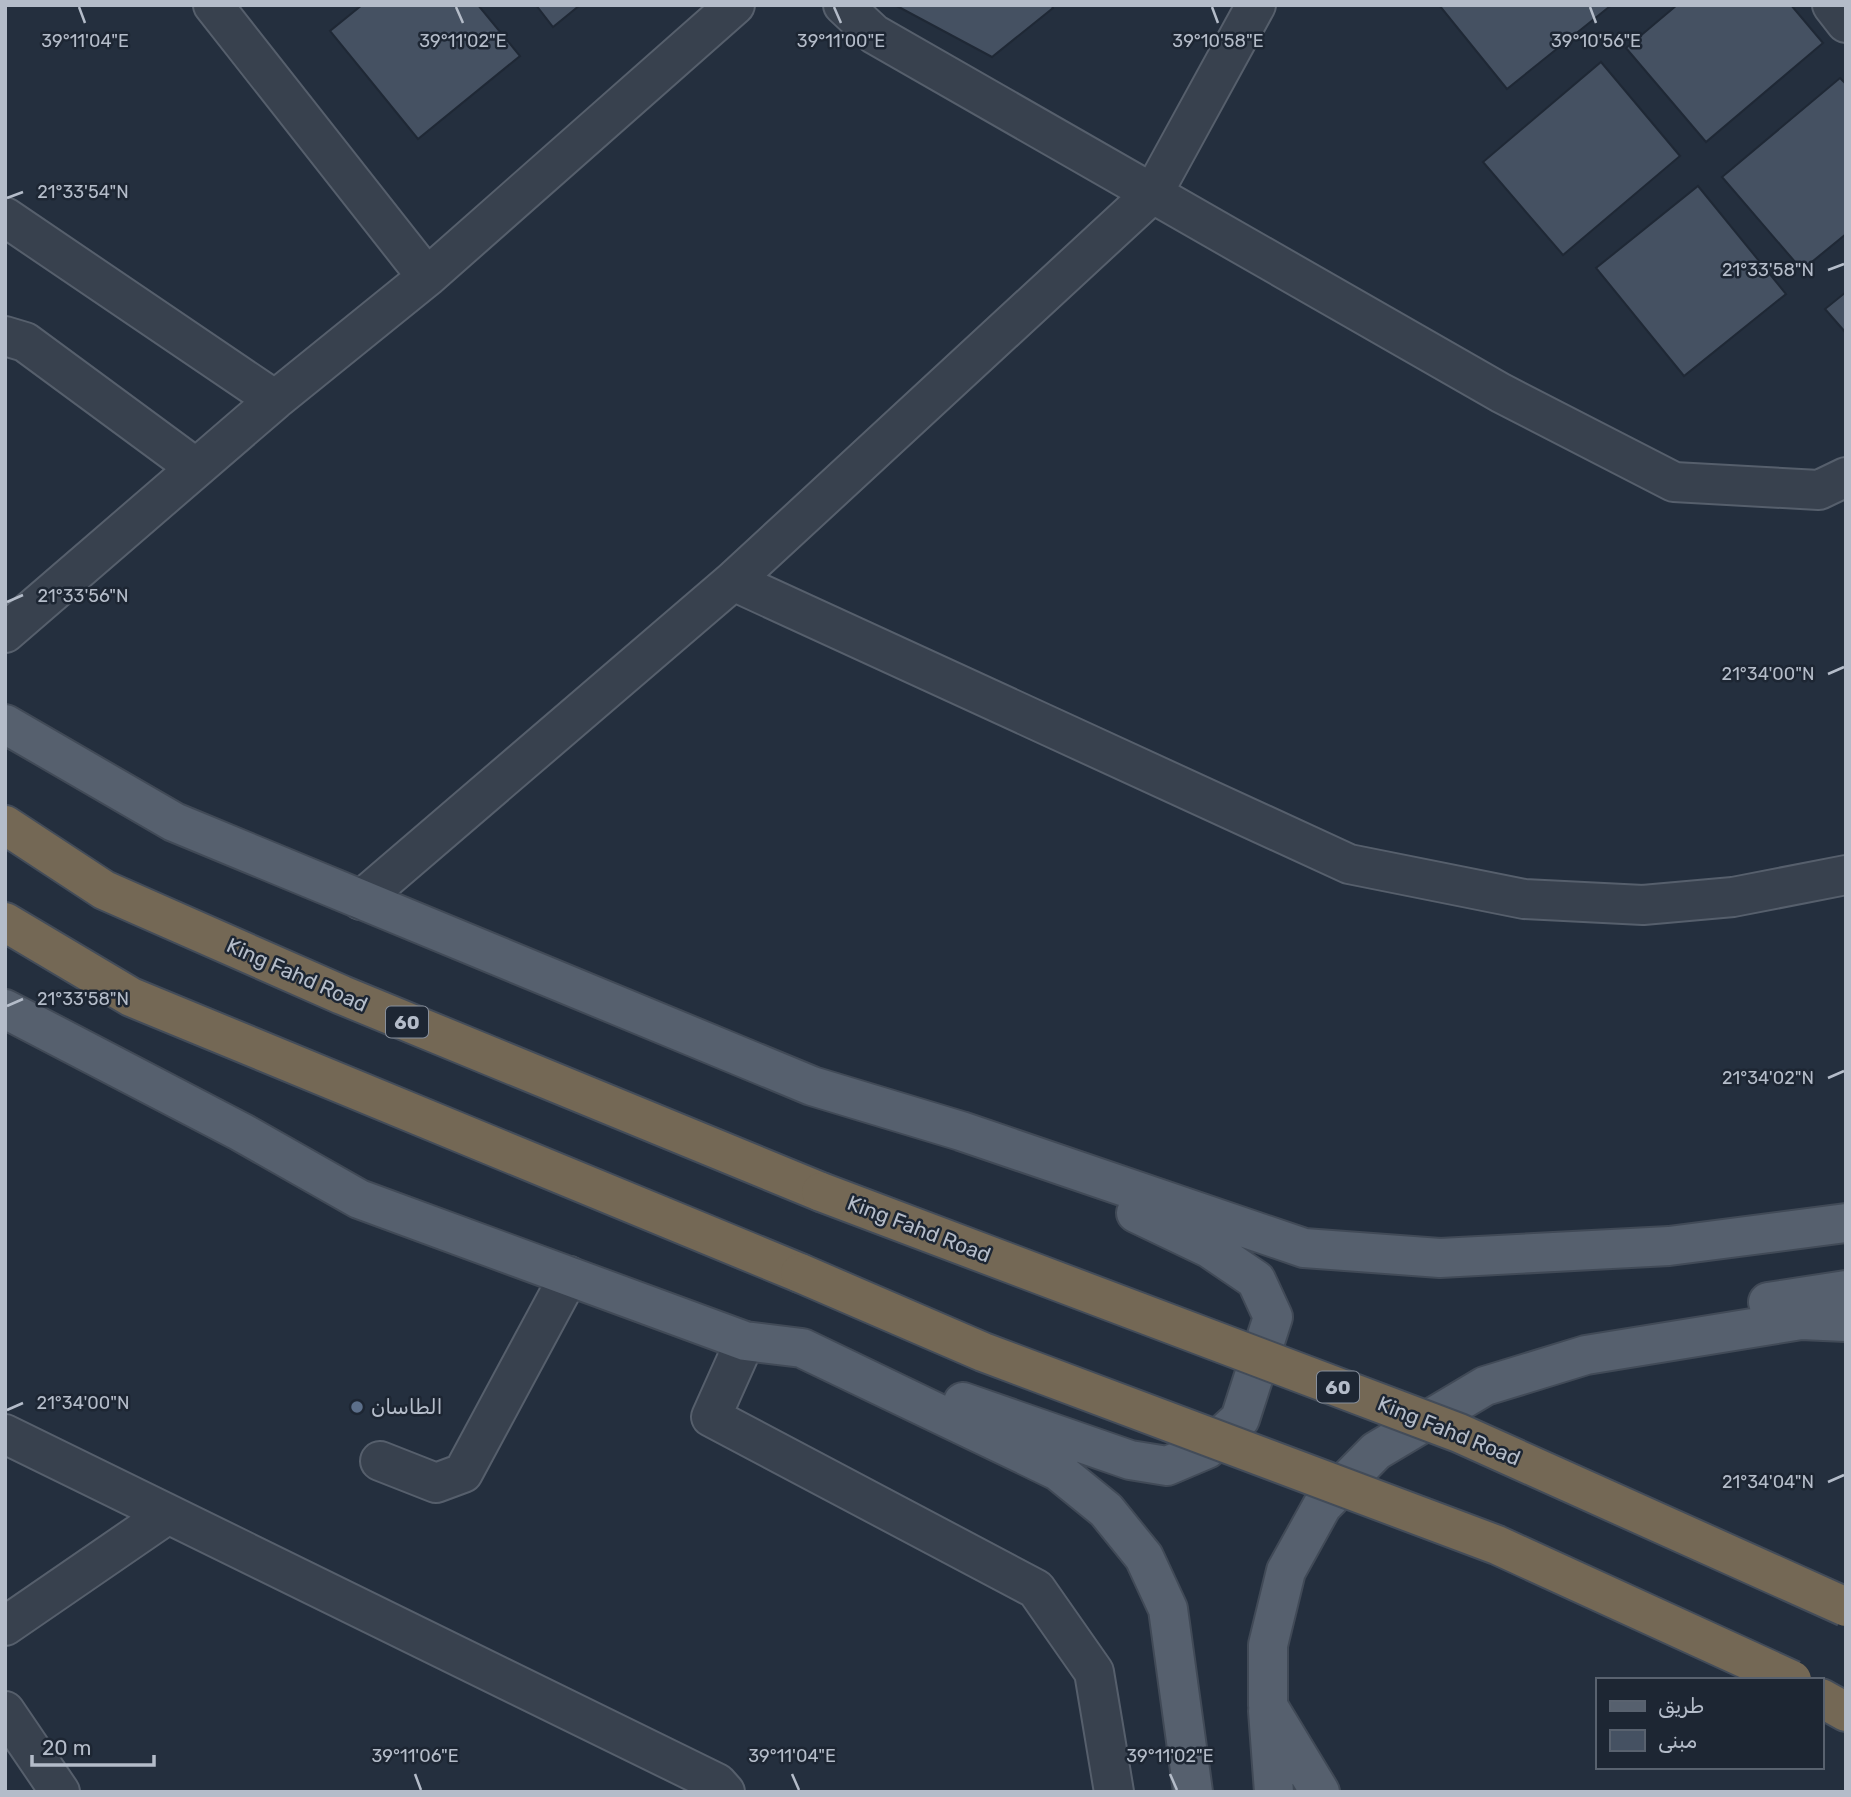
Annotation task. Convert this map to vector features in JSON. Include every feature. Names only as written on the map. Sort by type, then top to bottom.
[{"type":"highway","name":"King Fahd Road","points":[[5,825],[116,895],[342,995],[821,1192],[1459,1433],[1846,1607]]},
{"type":"highway","points":[[5,922],[131,997],[800,1273],[983,1352],[1497,1545],[1788,1678]]},
{"type":"highway","points":[[1823,1699],[1846,1712]]},
{"type":"main road","points":[[5,724],[174,822],[812,1086],[961,1131],[1304,1248],[1440,1258],[1669,1246],[1846,1223]]},
{"type":"main road","points":[[5,1009],[241,1132],[359,1199],[745,1341],[802,1348],[1130,1460],[1167,1466],[1208,1449],[1240,1419],[1273,1317],[1256,1280],[1209,1248],[961,1131]]},
{"type":"main road","points":[[1274,1792],[1268,1706],[1268,1645],[1286,1572],[1322,1506],[1376,1451],[1485,1386],[1742,1306],[1846,1290]]},
{"type":"main road","points":[[1586,1355],[1801,1320],[1846,1322]]},
{"type":"main road","points":[[802,1348],[1059,1471],[1106,1510],[1144,1558],[1168,1609],[1193,1792]]},
{"type":"main road","points":[[1268,1706],[1320,1792]]},
{"type":"street","points":[[213,5],[427,277]]},
{"type":"street","points":[[5,633],[275,400],[427,277],[734,5]]},
{"type":"street","points":[[843,5],[874,34],[1501,393],[1674,482],[1819,490],[1846,477]]},
{"type":"street","points":[[361,900],[733,581],[1153,193],[1256,5]]},
{"type":"street","points":[[1832,5],[1846,23]]},
{"type":"street","points":[[5,217],[275,400]]},
{"type":"street","points":[[5,336],[25,342],[196,468]]},
{"type":"street","points":[[733,581],[1349,864],[1524,899],[1643,905],[1732,897],[1846,874]]},
{"type":"street","points":[[380,1461],[436,1483],[463,1473],[569,1276]]},
{"type":"street","points":[[745,1341],[710,1417],[1036,1589],[1094,1672],[1114,1792]]},
{"type":"street","points":[[5,1434],[717,1783],[725,1792]]},
{"type":"street","points":[[5,1626],[168,1514]]},
{"type":"street","points":[[5,1711],[60,1792]]},
{"type":"building","points":[[362,5],[478,5],[520,56],[418,139],[330,31]]},
{"type":"building","points":[[536,5],[580,5],[553,27]]},
{"type":"building","points":[[895,5],[1051,5],[1053,8],[992,57]]},
{"type":"building","points":[[1439,5],[1607,5],[1609,7],[1507,89]]},
{"type":"building","points":[[1677,5],[1791,5],[1823,43],[1706,142],[1626,48]]},
{"type":"building","points":[[1601,62],[1680,156],[1563,255],[1483,162]]},
{"type":"building","points":[[1840,78],[1846,84],[1846,234],[1802,270],[1722,177]]},
{"type":"building","points":[[1698,186],[1786,294],[1684,376],[1596,268]]},
{"type":"building","points":[[1846,292],[1846,333],[1825,309]]},
{"type":"place","name":"الطاسان","points":[[357,1407]]}]
